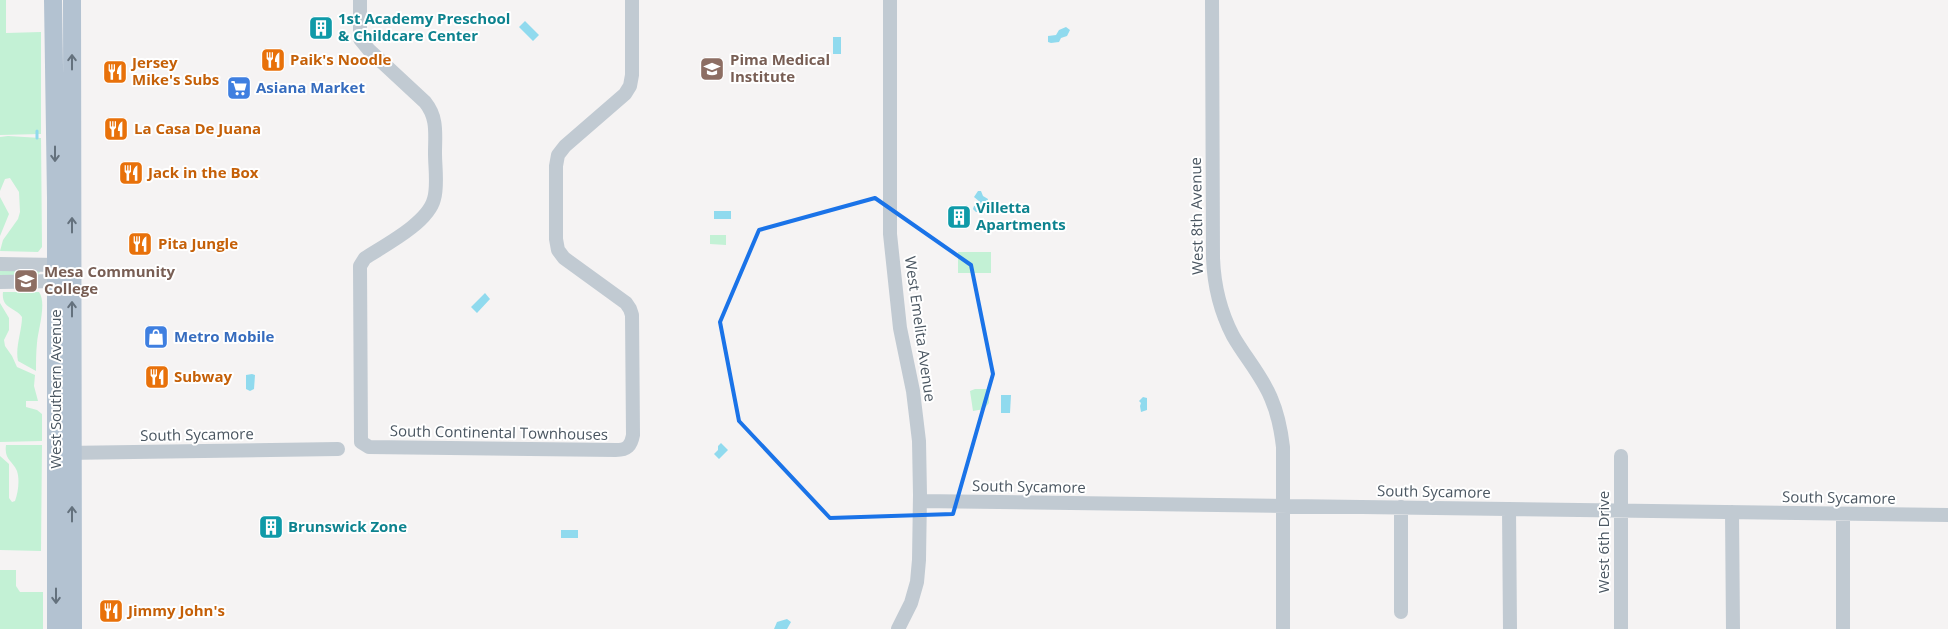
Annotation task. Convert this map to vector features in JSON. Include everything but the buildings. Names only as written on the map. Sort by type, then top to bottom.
[{"type":"main road","name":"West Southern Avenue","points":[[53,0],[56,273],[73,629]]},
{"type":"main road","name":"West Southern Avenue","points":[[56,629],[72,273],[72,0]]},
{"type":"main road","points":[[54,55],[62,88],[64,128],[67,136],[72,138]]},
{"type":"street","name":"South Continental Townhouses","points":[[360,0],[360,39],[369,50],[429,107],[432,111],[435,136],[435,199],[430,210],[418,222],[365,258],[360,266],[361,442],[369,447],[616,450],[628,447],[632,442],[633,436],[632,316],[626,303],[564,258],[558,250],[556,239],[556,166],[558,155],[565,146],[618,100],[630,86],[632,75],[632,0]]},
{"type":"street","name":"West Emelita Avenue","points":[[890,0],[890,234],[900,328],[915,408],[919,441],[920,502],[917,582],[911,603],[898,629]]},
{"type":"street","name":"West 8th Avenue","points":[[1212,0],[1213,248],[1215,284],[1222,310],[1233,336],[1272,398],[1279,421],[1283,447],[1283,629]]},
{"type":"street","points":[[0,264],[56,273],[72,273]]},
{"type":"street","points":[[0,282],[56,273]]},
{"type":"street","name":"South Sycamore","points":[[64,453],[338,449]]},
{"type":"street","name":"West 6th Drive","points":[[1621,456],[1621,629]]},
{"type":"street","name":"South Sycamore","points":[[920,502],[1948,515]]},
{"type":"street","points":[[1401,507],[1401,612]]},
{"type":"street","points":[[1509,509],[1510,629]]},
{"type":"street","points":[[1732,512],[1733,629]]},
{"type":"street","points":[[1843,514],[1843,629]]},
{"type":"highlighted area","points":[[875,198],[971,265],[993,374],[953,514],[830,518],[739,421],[720,322],[759,230]]},
{"type":"green space","points":[[0,0],[6,0],[6,33],[41,32],[41,134],[0,135]]},
{"type":"green space","points":[[0,137],[41,138],[42,247],[38,252],[0,251],[3,240],[18,219],[20,212],[19,192],[10,178],[5,179],[0,191]]},
{"type":"green space","points":[[0,197],[9,214],[0,236]]},
{"type":"green space","points":[[710,235],[726,235],[726,245],[710,244]]},
{"type":"green space","points":[[958,252],[991,252],[991,273],[958,273]]},
{"type":"green space","points":[[0,268],[40,270],[40,272],[37,275],[0,275]]},
{"type":"green space","points":[[3,292],[39,292],[42,310],[37,343],[36,371],[18,361],[17,350],[22,317],[6,305]]},
{"type":"green space","points":[[0,303],[9,318],[9,330],[4,340],[5,346],[17,367],[35,375],[34,386],[38,401],[26,401],[26,407],[37,410],[42,414],[42,441],[0,442]]},
{"type":"green space","points":[[989,389],[989,403],[984,409],[973,411],[970,391]]},
{"type":"green space","points":[[6,445],[42,445],[41,551],[0,550],[0,456],[9,464],[9,498],[12,502],[15,501],[18,486],[17,471],[7,457]]},
{"type":"green space","points":[[0,570],[16,570],[16,586],[20,592],[43,592],[43,629],[0,629]]},
{"type":"water","points":[[525,21],[539,35],[533,41],[519,27]]},
{"type":"water","points":[[1066,27],[1070,30],[1067,36],[1061,38],[1059,42],[1048,42],[1048,36],[1056,35],[1059,30]]},
{"type":"water","points":[[833,37],[841,37],[841,54],[833,54]]},
{"type":"water","points":[[978,191],[981,191],[983,196],[988,199],[984,212],[976,212],[973,209],[980,202],[974,197]]},
{"type":"water","points":[[714,211],[731,211],[731,219],[714,219]]},
{"type":"water","points":[[485,293],[490,299],[477,313],[471,307]]},
{"type":"water","points":[[246,375],[255,375],[254,389],[250,391],[246,389]]},
{"type":"water","points":[[1001,395],[1011,395],[1010,413],[1001,413]]},
{"type":"water","points":[[1143,397],[1147,398],[1147,410],[1141,412],[1141,403],[1139,401]]},
{"type":"water","points":[[721,443],[728,450],[719,459],[714,454]]},
{"type":"water","points":[[561,530],[578,530],[578,538],[561,538]]},
{"type":"water","points":[[787,619],[791,622],[787,629],[774,629],[777,622]]},
{"type":"waterway","points":[[37,131],[37,138]]},
{"type":"place","name":"1st Academy Preschool & Childcare Center","points":[[321,28]]},
{"type":"place","name":"Paik's Noodle","points":[[273,60]]},
{"type":"place","name":"Pima Medical Institute","points":[[712,69]]},
{"type":"place","name":"Jersey Mike's Subs","points":[[115,72]]},
{"type":"place","name":"Asiana Market","points":[[239,88]]},
{"type":"place","name":"La Casa De Juana","points":[[116,129]]},
{"type":"place","name":"Jack in the Box","points":[[131,173]]},
{"type":"place","name":"Villetta Apartments","points":[[959,217]]},
{"type":"place","name":"Pita Jungle","points":[[140,244]]},
{"type":"place","name":"Mesa Community College","points":[[26,281]]},
{"type":"place","name":"Metro Mobile","points":[[156,337]]},
{"type":"place","name":"Subway","points":[[157,377]]},
{"type":"place","name":"Brunswick Zone","points":[[271,527]]},
{"type":"place","name":"Jimmy John's","points":[[111,611]]}]
